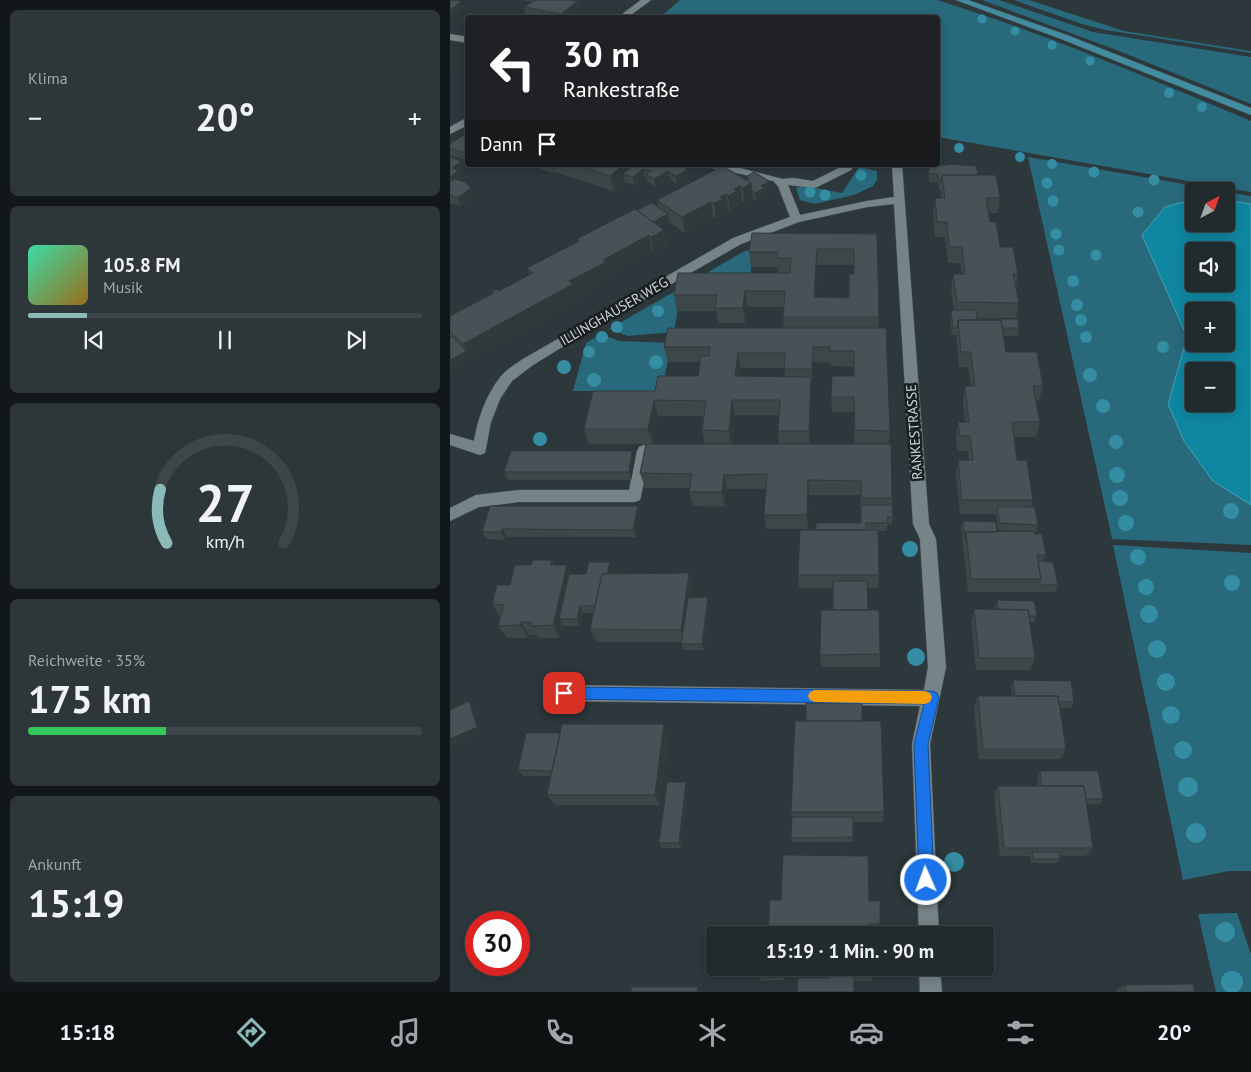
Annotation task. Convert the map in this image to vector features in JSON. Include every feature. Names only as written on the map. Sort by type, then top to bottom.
[{"type":"main road","points":[[960,0],[1064,37],[1251,112]]},
{"type":"street","points":[[625,15],[647,0]]},
{"type":"street","points":[[450,37],[465,40]]},
{"type":"street","points":[[450,131],[465,122]]},
{"type":"street","points":[[723,167],[777,179],[781,182],[796,219]]},
{"type":"street","name":"RANKESTRASSE","points":[[897,167],[921,524],[928,539],[937,667],[921,744],[929,926]]},
{"type":"street","points":[[781,182],[793,181],[815,185],[847,168]]},
{"type":"street","name":"ILLINGHAUSER WEG","points":[[480,448],[484,422],[494,398],[507,378],[528,362],[718,251],[737,242],[796,219],[867,204],[899,200]]},
{"type":"street","points":[[450,439],[480,448]]},
{"type":"street","points":[[450,450],[480,448]]},
{"type":"street","points":[[450,515],[476,501],[519,496],[635,496],[644,451]]},
{"type":"street","points":[[564,693],[932,698]]},
{"type":"street","points":[[930,976],[931,992]]},
{"type":"shaded area","points":[[680,0],[937,0],[1017,27],[1096,57],[1251,121],[1251,192],[1235,189],[1235,182],[1194,182],[940,137],[940,15],[662,15]]},
{"type":"shaded area","points":[[982,0],[999,0],[1093,32],[1251,57],[1251,104],[1119,51]]},
{"type":"shaded area","points":[[1014,0],[1029,0],[1124,31],[1251,51],[1251,53],[1106,30],[1082,24]]},
{"type":"shaded area","points":[[1028,157],[1185,184],[1185,232],[1235,232],[1235,193],[1251,196],[1251,545],[1112,539]]},
{"type":"shaded area","points":[[859,167],[877,171],[877,180],[873,186],[854,195],[814,204],[800,200],[796,188],[804,186],[842,193]]},
{"type":"shaded area","points":[[1185,201],[1185,232],[1235,232],[1235,201],[1251,204],[1251,505],[1213,481],[1184,441],[1168,404],[1185,344],[1185,352],[1235,352],[1235,302],[1185,302],[1185,332],[1142,235],[1165,207]]},
{"type":"shaded area","points":[[753,249],[749,289],[681,289],[674,332],[628,336],[609,329],[743,252]]},
{"type":"shaded area","points":[[601,334],[619,341],[671,343],[662,391],[573,391],[586,343]]},
{"type":"shaded area","points":[[1113,545],[1251,553],[1251,871],[1229,871],[1183,880]]},
{"type":"shaded area","points":[[1237,913],[1251,954],[1251,992],[1216,992],[1198,914]]},
{"type":"building","points":[[450,0],[452,0],[461,1],[450,11]]},
{"type":"building","points":[[536,0],[578,1],[561,14],[524,7]]},
{"type":"building","points":[[465,134],[465,153],[450,148],[450,144]]},
{"type":"building","points":[[450,157],[461,161],[452,168],[459,170],[450,177]]},
{"type":"building","points":[[948,165],[976,166],[978,175],[942,175],[941,182],[939,182],[938,174],[929,174],[929,167]]},
{"type":"building","points":[[583,167],[621,167],[610,176]]},
{"type":"building","points":[[631,167],[683,167],[688,170],[676,176],[668,171],[654,179],[646,174],[652,171],[643,169],[633,177],[623,174]]},
{"type":"building","points":[[721,167],[725,167],[751,183],[743,188],[740,186],[734,189],[737,191],[728,196],[726,194],[720,197],[723,199],[714,203],[711,202],[682,217],[657,200]]},
{"type":"building","points":[[754,172],[769,181],[761,186],[764,188],[755,193],[752,191],[751,183],[746,180],[749,179],[746,177]]},
{"type":"building","points":[[942,175],[996,175],[1000,198],[986,198],[990,222],[996,222],[1000,247],[1013,247],[1018,274],[1013,274],[1019,303],[957,302],[953,274],[965,274],[962,247],[949,247],[947,222],[937,222],[935,198],[945,198]]},
{"type":"building","points":[[455,179],[465,182],[471,188],[458,198],[450,195],[450,182]]},
{"type":"building","points":[[652,203],[668,214],[653,222],[637,210]]},
{"type":"building","points":[[635,209],[664,230],[651,237],[649,235],[603,260],[606,262],[569,281],[573,284],[463,344],[450,331],[450,316],[494,293],[492,292],[496,289],[499,291],[533,273],[527,268]]},
{"type":"building","points":[[752,233],[877,234],[879,317],[783,317],[785,291],[745,291],[743,308],[715,308],[717,295],[674,295],[678,273],[790,273],[791,258],[777,258],[778,252],[749,252]],"holes":[[[817,249],[854,249],[854,274],[849,274],[849,298],[814,297]]]},
{"type":"building","points":[[951,310],[976,310],[977,319],[1018,319],[1019,328],[1002,328],[1001,320],[958,320],[957,328],[953,328]]},
{"type":"building","points":[[958,320],[1001,320],[1006,352],[1037,352],[1043,386],[1033,386],[1040,422],[1012,422],[1017,460],[1027,460],[1033,500],[962,500],[958,460],[973,460],[970,436],[960,436],[958,422],[969,422],[965,386],[975,386],[971,352],[961,352]]},
{"type":"building","points":[[668,328],[886,328],[890,431],[855,430],[854,397],[831,397],[832,376],[854,376],[854,351],[830,351],[830,347],[813,347],[812,369],[784,369],[785,353],[738,353],[735,376],[811,377],[809,431],[778,431],[780,400],[732,400],[729,431],[702,430],[706,401],[654,400],[648,429],[584,429],[593,391],[655,391],[658,376],[698,376],[701,356],[709,356],[710,347],[664,347]]},
{"type":"building","points":[[452,336],[466,351],[450,360],[450,337]]},
{"type":"building","points":[[646,444],[891,444],[892,498],[861,498],[861,481],[808,480],[807,515],[764,515],[767,474],[724,475],[722,492],[689,492],[692,474],[640,473]]},
{"type":"building","points":[[511,451],[632,451],[629,472],[504,472]]},
{"type":"building","points":[[861,505],[892,505],[893,517],[887,517],[888,523],[866,523],[866,530],[816,530],[816,523],[861,523]]},
{"type":"building","points":[[490,506],[638,506],[633,530],[503,529],[501,532],[482,532]]},
{"type":"building","points":[[997,507],[1035,507],[1038,525],[1000,523]]},
{"type":"building","points":[[963,521],[996,522],[997,532],[966,532],[965,539]]},
{"type":"building","points":[[800,530],[878,530],[879,575],[798,575]]},
{"type":"building","points":[[1034,531],[1034,534],[1042,534],[1046,555],[1037,555],[1041,579],[971,579],[966,532]]},
{"type":"building","points":[[533,560],[552,560],[550,565],[567,565],[553,625],[531,626],[532,622],[521,622],[520,625],[498,626],[504,605],[492,604],[497,585],[510,585],[515,565],[531,565]]},
{"type":"building","points":[[1038,561],[1053,562],[1058,585],[1039,585],[1041,579]]},
{"type":"building","points":[[589,562],[610,562],[607,574],[602,574],[595,606],[580,606],[577,619],[559,619],[569,574],[586,574]]},
{"type":"building","points":[[689,573],[681,630],[590,629],[602,574]]},
{"type":"building","points":[[833,581],[867,581],[868,610],[833,610]]},
{"type":"building","points":[[708,597],[702,644],[681,644],[688,598]]},
{"type":"building","points":[[997,600],[1034,601],[1037,616],[1029,616],[1028,610],[998,609]]},
{"type":"building","points":[[974,609],[1028,610],[1035,658],[979,658]]},
{"type":"building","points":[[821,610],[879,610],[880,654],[820,655]]},
{"type":"building","points":[[1013,680],[1071,681],[1074,702],[1058,702],[1058,696],[1015,696]]},
{"type":"building","points":[[978,696],[1058,696],[1066,749],[983,749]]},
{"type":"building","points":[[469,701],[477,727],[450,739],[450,710]]},
{"type":"building","points":[[806,703],[862,703],[862,721],[806,721]]},
{"type":"building","points":[[795,721],[881,721],[884,812],[791,812]]},
{"type":"building","points":[[562,724],[664,724],[655,795],[547,795]]},
{"type":"building","points":[[526,733],[560,733],[552,771],[518,770]]},
{"type":"building","points":[[1040,771],[1098,771],[1103,799],[1086,799],[1084,786],[1042,786]]},
{"type":"building","points":[[667,782],[686,782],[679,843],[659,843]]},
{"type":"building","points":[[998,786],[1084,786],[1093,848],[1004,848]]},
{"type":"building","points":[[792,817],[853,817],[853,837],[791,838]]},
{"type":"building","points":[[1032,852],[1059,852],[1060,859],[1033,859]]},
{"type":"building","points":[[783,855],[868,856],[869,901],[880,901],[880,924],[869,924],[869,926],[769,926],[770,900],[781,900]]},
{"type":"building","points":[[760,976],[784,976],[784,977],[760,978]]},
{"type":"building","points":[[830,976],[873,976],[873,978],[854,978],[854,992],[797,992],[798,978],[830,978]]},
{"type":"building","points":[[1193,984],[1195,992],[1126,992],[1125,985]]},
{"type":"building","points":[[631,987],[698,987],[697,992],[631,992]]},
{"type":"slow traffic","points":[[815,696],[925,697]]},
{"type":"route","points":[[564,693],[932,698],[921,744],[926,880]]}]
